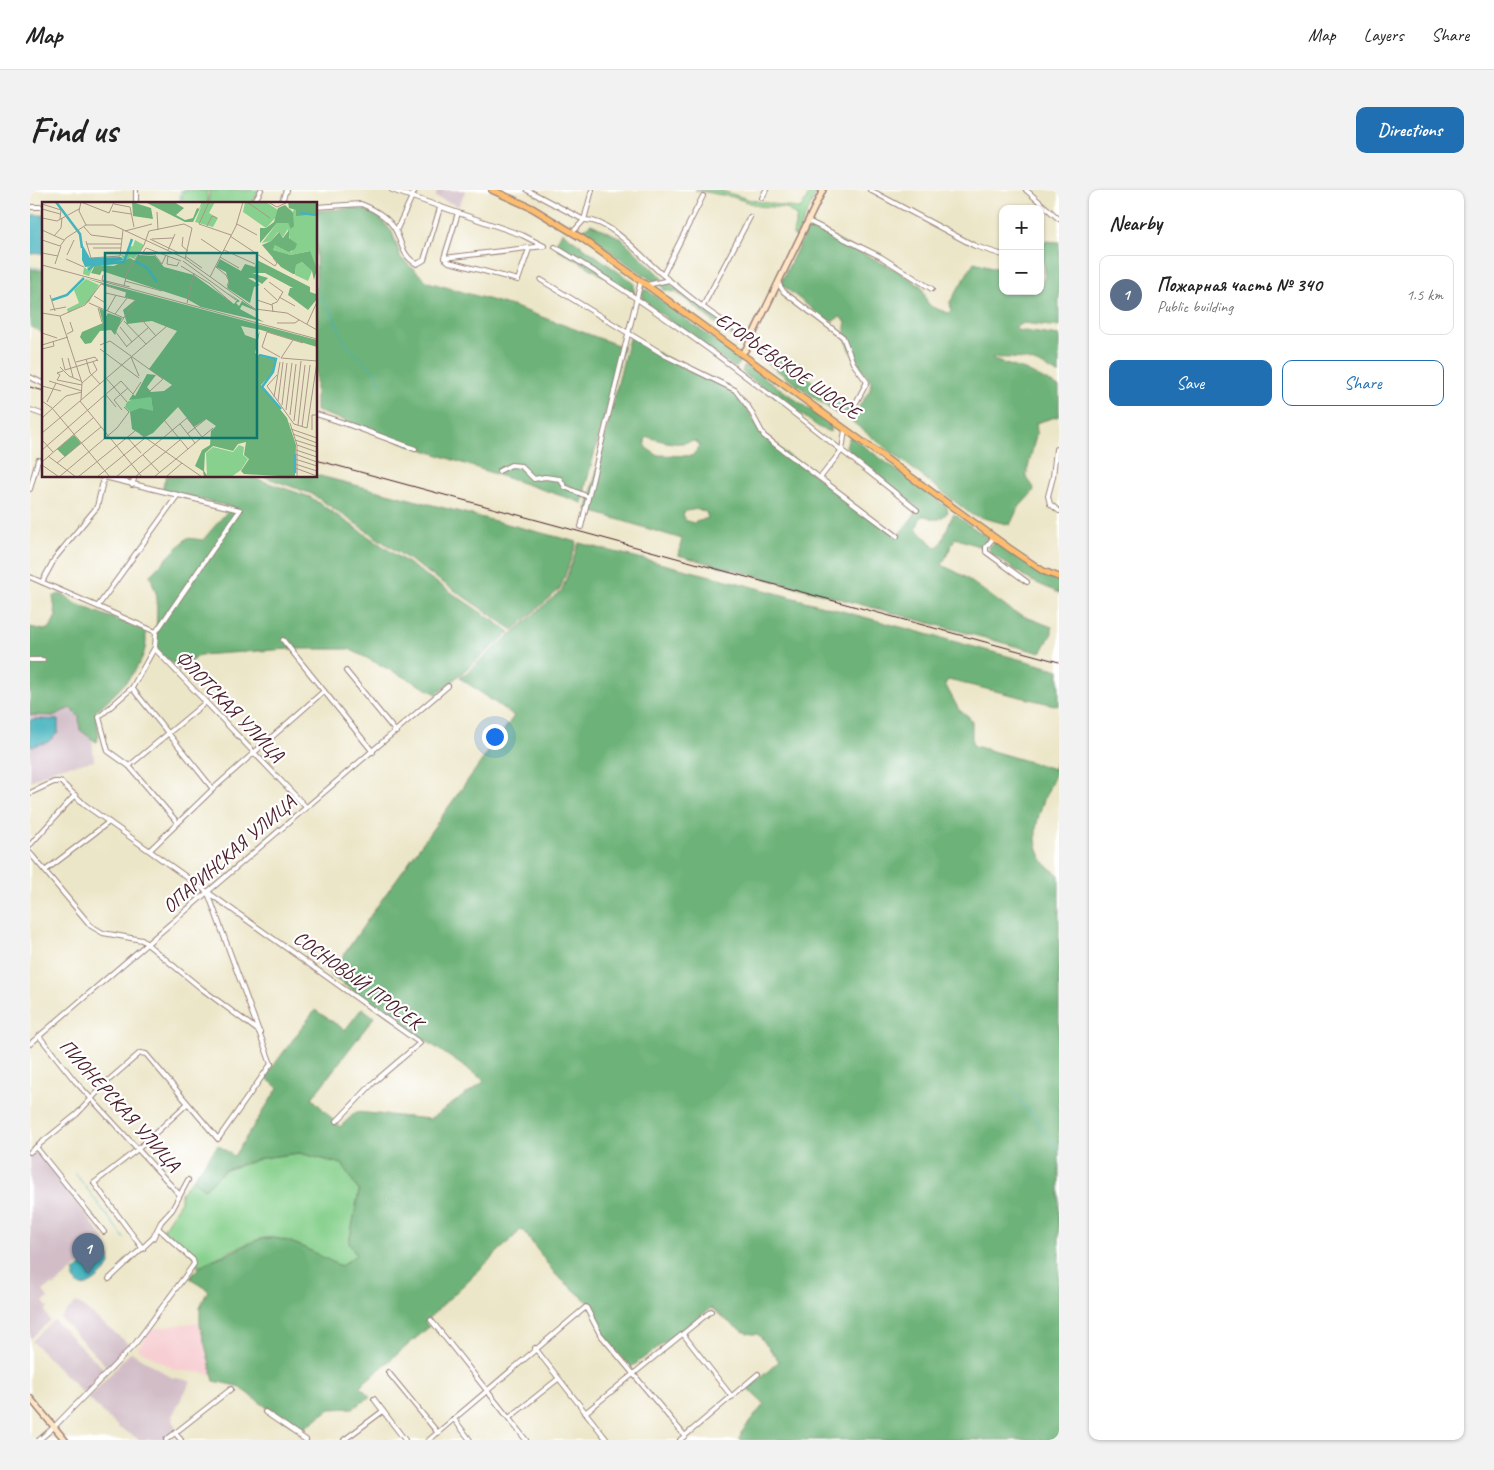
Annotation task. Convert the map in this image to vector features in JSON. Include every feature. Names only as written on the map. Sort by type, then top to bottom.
[{"type":"main road","name":"ЕГОРЬЕВСКОЕ ШОССЕ","points":[[492,190],[532,208],[573,232],[741,354],[846,427],[1028,562],[1059,577]]},
{"type":"main road","points":[[741,354],[752,337],[823,190]]},
{"type":"main road","points":[[30,1398],[65,1440]]},
{"type":"street","points":[[255,202],[261,190]]},
{"type":"street","points":[[285,202],[282,201],[286,190]]},
{"type":"street","points":[[392,190],[522,235],[544,246],[444,258]]},
{"type":"street","points":[[396,231],[415,190]]},
{"type":"street","points":[[527,190],[584,220],[592,220],[616,232],[669,280],[740,332],[752,337]]},
{"type":"street","points":[[573,232],[584,220],[592,190]]},
{"type":"street","points":[[762,198],[766,190]]},
{"type":"street","points":[[870,190],[975,246],[999,254]]},
{"type":"street","points":[[1026,190],[1059,219]]},
{"type":"street","points":[[663,275],[703,196]]},
{"type":"street","points":[[318,207],[361,204],[382,215],[396,231],[408,257],[412,262],[420,264],[424,260],[440,208]]},
{"type":"street","points":[[444,258],[458,213]]},
{"type":"street","points":[[703,306],[750,217]]},
{"type":"street","points":[[808,221],[881,258],[932,289]]},
{"type":"street","points":[[555,248],[638,299],[780,402],[917,510]]},
{"type":"street","points":[[444,258],[449,262],[518,280],[529,249]]},
{"type":"street","points":[[541,280],[693,372],[715,379],[734,390],[750,408],[764,436],[897,536]]},
{"type":"street","points":[[648,285],[669,280]]},
{"type":"street","points":[[581,527],[586,496],[638,299],[641,281]]},
{"type":"street","points":[[778,283],[784,292],[843,337],[853,363],[867,382],[851,412]]},
{"type":"street","points":[[30,377],[42,383]]},
{"type":"street","points":[[30,410],[42,414]]},
{"type":"street","points":[[318,415],[355,425],[415,449]]},
{"type":"street","points":[[820,478],[842,450],[846,427]]},
{"type":"street","points":[[1056,450],[1053,477],[1048,496],[1050,504],[1059,511]]},
{"type":"street","points":[[30,489],[38,460],[42,461]]},
{"type":"street","points":[[499,471],[511,465],[522,466],[534,479],[545,477],[560,479],[565,487],[586,496]]},
{"type":"street","points":[[1053,477],[1059,477]]},
{"type":"street","points":[[42,582],[55,558],[97,507],[102,478]]},
{"type":"street","points":[[106,478],[240,510],[156,632],[155,647],[132,688],[99,717],[108,751],[129,766],[177,822]]},
{"type":"street","points":[[132,485],[134,478]]},
{"type":"street","points":[[98,606],[177,496]]},
{"type":"street","points":[[994,537],[986,547],[986,552],[1028,582]]},
{"type":"street","points":[[30,577],[156,632]]},
{"type":"street","points":[[283,640],[372,752]]},
{"type":"street","name":"ФЛОТСКАЯ УЛИЦА","points":[[155,647],[306,807]]},
{"type":"street","points":[[30,660],[43,660]]},
{"type":"street","points":[[346,671],[396,732]]},
{"type":"street","name":"ОПАРИНСКАЯ УЛИЦА","points":[[30,1044],[448,686]]},
{"type":"street","points":[[132,688],[213,789]]},
{"type":"street","points":[[150,850],[213,789],[324,691]]},
{"type":"street","points":[[129,766],[206,702]]},
{"type":"street","points":[[30,793],[54,782],[61,782],[109,822],[208,893],[272,1064],[218,1139],[146,1054],[136,1056],[91,1098],[77,1114],[30,1152]]},
{"type":"street","points":[[30,845],[75,795]]},
{"type":"street","points":[[46,870],[109,822]]},
{"type":"street","points":[[30,853],[91,926],[103,933],[142,940],[202,989],[260,1032]]},
{"type":"street","name":"СОСНОВЫЙ ПРОСЕК","points":[[208,893],[420,1043],[374,1082],[337,1121]]},
{"type":"street","name":"ПИОНЕРСКАЯ УЛИЦА","points":[[40,1036],[91,1098],[179,1194]]},
{"type":"street","points":[[143,1249],[94,1183],[138,1149],[187,1104]]},
{"type":"street","points":[[36,1147],[104,1232]]},
{"type":"street","points":[[109,1279],[143,1249],[159,1229],[176,1204],[179,1194],[188,1180]]},
{"type":"street","points":[[39,1440],[135,1344],[194,1264],[193,1260],[159,1229]]},
{"type":"street","points":[[429,1440],[535,1348],[586,1307],[600,1334],[685,1436]]},
{"type":"street","points":[[585,1413],[711,1311]]},
{"type":"street","points":[[430,1320],[488,1390],[526,1440]]},
{"type":"street","points":[[683,1334],[732,1397]]},
{"type":"street","points":[[535,1348],[607,1440]]},
{"type":"street","points":[[388,1372],[438,1433]]},
{"type":"street","points":[[680,1440],[758,1374]]},
{"type":"street","points":[[509,1418],[558,1379]]},
{"type":"street","points":[[166,1440],[231,1389]]},
{"type":"street","points":[[374,1398],[405,1440]]},
{"type":"street","points":[[344,1440],[383,1411]]},
{"type":"street","points":[[265,1412],[306,1440]]},
{"type":"street","points":[[454,1419],[470,1440]]},
{"type":"street","points":[[175,1433],[181,1440]]},
{"type":"street","points":[[296,1440],[300,1436]]},
{"type":"shaded area","points":[[438,190],[465,191],[459,206],[435,197]]},
{"type":"shaded area","points":[[30,667],[90,719],[94,761],[58,768],[30,781]]},
{"type":"shaded area","points":[[37,1149],[106,1242],[54,1286],[52,1284],[43,1291],[48,1298],[43,1302],[48,1308],[45,1311],[50,1321],[30,1339],[30,1155]]},
{"type":"shaded area","points":[[77,1302],[130,1345],[108,1368],[60,1318]]},
{"type":"shaded area","points":[[54,1320],[106,1371],[84,1394],[32,1341]]},
{"type":"shaded area","points":[[198,1322],[212,1374],[175,1370],[138,1349],[151,1329]]},
{"type":"shaded area","points":[[131,1352],[171,1377],[191,1381],[172,1416],[176,1429],[163,1440],[141,1440],[119,1428],[88,1398]]},
{"type":"green space","points":[[183,190],[206,190],[208,202],[181,202]]},
{"type":"green space","points":[[209,190],[259,190],[253,202],[209,202]]},
{"type":"green space","points":[[695,190],[719,190],[751,200],[801,209],[811,190],[817,191],[797,235],[794,236],[797,217],[786,208],[759,206],[733,197]]},
{"type":"green space","points":[[352,208],[368,211],[381,219],[392,232],[401,258],[428,282],[515,307],[623,347],[586,484],[583,503],[318,412],[318,211]]},
{"type":"green space","points":[[591,224],[621,238],[663,279],[654,281],[650,279],[586,235],[584,229]]},
{"type":"green space","points":[[810,226],[900,272],[922,287],[927,302],[932,307],[948,313],[951,311],[950,302],[974,262],[999,269],[999,295],[1044,295],[1044,245],[1046,241],[1059,242],[1059,327],[1023,323],[1015,327],[1017,330],[1059,336],[1059,375],[1035,362],[1012,358],[992,358],[993,360],[1025,370],[1059,387],[1059,416],[1036,423],[1037,431],[1026,476],[1034,488],[1033,492],[1018,508],[1010,525],[972,515],[850,420],[870,390],[871,382],[852,354],[846,338],[846,322],[840,317],[832,321],[826,320],[782,285],[782,280]]},
{"type":"green space","points":[[562,232],[634,283],[634,294],[558,249],[556,243]]},
{"type":"green space","points":[[30,269],[42,271],[42,333],[30,326]]},
{"type":"green space","points":[[667,282],[740,333],[740,337],[732,336],[677,293],[664,290],[661,284]]},
{"type":"green space","points":[[643,290],[647,290],[738,358],[740,362],[737,367],[735,368],[643,301],[641,299]]},
{"type":"green space","points":[[631,337],[693,373],[714,379],[735,392],[742,400],[764,437],[897,537],[919,509],[853,455],[846,446],[850,436],[947,507],[948,512],[940,519],[921,516],[916,529],[936,547],[939,546],[954,514],[988,538],[990,540],[984,548],[955,538],[942,565],[962,575],[1013,612],[1052,627],[1052,633],[1042,651],[1037,652],[678,555],[682,539],[587,510],[629,338]],"holes":[[[648,437],[673,443],[695,441],[700,446],[692,456],[657,455],[646,448],[645,440]],[[698,509],[706,512],[708,518],[693,523],[685,520],[683,514],[686,511]]]},
{"type":"green space","points":[[765,352],[794,368],[849,408],[848,413],[838,415],[760,358],[761,354]]},
{"type":"green space","points":[[744,366],[758,373],[830,424],[832,427],[830,432],[820,428],[748,377],[742,372]]},
{"type":"green space","points":[[318,476],[577,542],[560,589],[513,630],[312,494],[268,478],[318,478]]},
{"type":"green space","points":[[165,478],[254,478],[310,497],[510,632],[437,694],[349,649],[289,649],[200,655],[179,669],[156,650],[157,596],[150,575],[187,538],[203,540],[231,507],[162,490]]},
{"type":"green space","points":[[995,542],[1036,571],[1059,582],[1059,593],[1030,580],[990,553],[989,546]]},
{"type":"green space","points":[[579,543],[735,582],[1059,670],[1059,706],[948,680],[945,684],[959,710],[968,716],[972,722],[972,743],[975,746],[1054,769],[1059,755],[1059,765],[1039,813],[1036,838],[1038,850],[1044,862],[1059,875],[1059,1440],[740,1440],[741,1433],[764,1404],[748,1389],[779,1361],[758,1334],[752,1334],[739,1329],[711,1308],[630,1368],[604,1336],[593,1306],[555,1274],[522,1229],[425,1322],[429,1327],[360,1386],[370,1397],[353,1408],[330,1409],[300,1431],[237,1386],[214,1381],[200,1325],[200,1307],[208,1290],[190,1278],[197,1269],[250,1243],[272,1238],[303,1247],[341,1266],[356,1255],[349,1243],[359,1191],[342,1164],[299,1153],[262,1158],[225,1170],[204,1189],[192,1180],[218,1145],[234,1156],[278,1088],[265,1077],[315,1010],[345,1030],[362,1008],[374,1017],[312,1098],[340,1127],[356,1112],[430,1119],[485,1081],[330,975],[375,909],[514,716],[460,678],[562,590]]},
{"type":"green space","points":[[59,594],[65,595],[74,603],[145,631],[146,643],[144,654],[138,665],[122,686],[96,711],[99,736],[96,742],[80,730],[79,717],[70,708],[53,716],[30,715],[30,627],[44,630],[50,628],[56,616],[53,597]]},
{"type":"green space","points":[[299,1153],[342,1164],[359,1191],[349,1243],[357,1255],[341,1266],[285,1240],[265,1238],[242,1246],[197,1267],[197,1259],[163,1229],[181,1201],[181,1193],[192,1180],[205,1189],[224,1171],[262,1158]]},
{"type":"water","points":[[30,215],[42,215],[42,253],[30,254]]},
{"type":"water","points":[[30,720],[58,720],[58,733],[48,742],[30,747]]},
{"type":"water","points":[[104,1247],[109,1255],[110,1265],[93,1282],[80,1286],[74,1279],[74,1272]]},
{"type":"waterway","points":[[179,202],[181,190]]},
{"type":"waterway","points":[[30,267],[42,269]]},
{"type":"waterway","points":[[318,294],[331,311],[345,343],[375,372],[383,386]]},
{"type":"waterway","points":[[1012,1089],[1059,1151]]},
{"type":"waterway","points":[[75,1173],[124,1238]]},
{"type":"railway","points":[[30,387],[42,390]]},
{"type":"railway","points":[[318,461],[1059,662]]},
{"type":"place","name":"Пожарная часть № 340","points":[[88,1274]]}]
